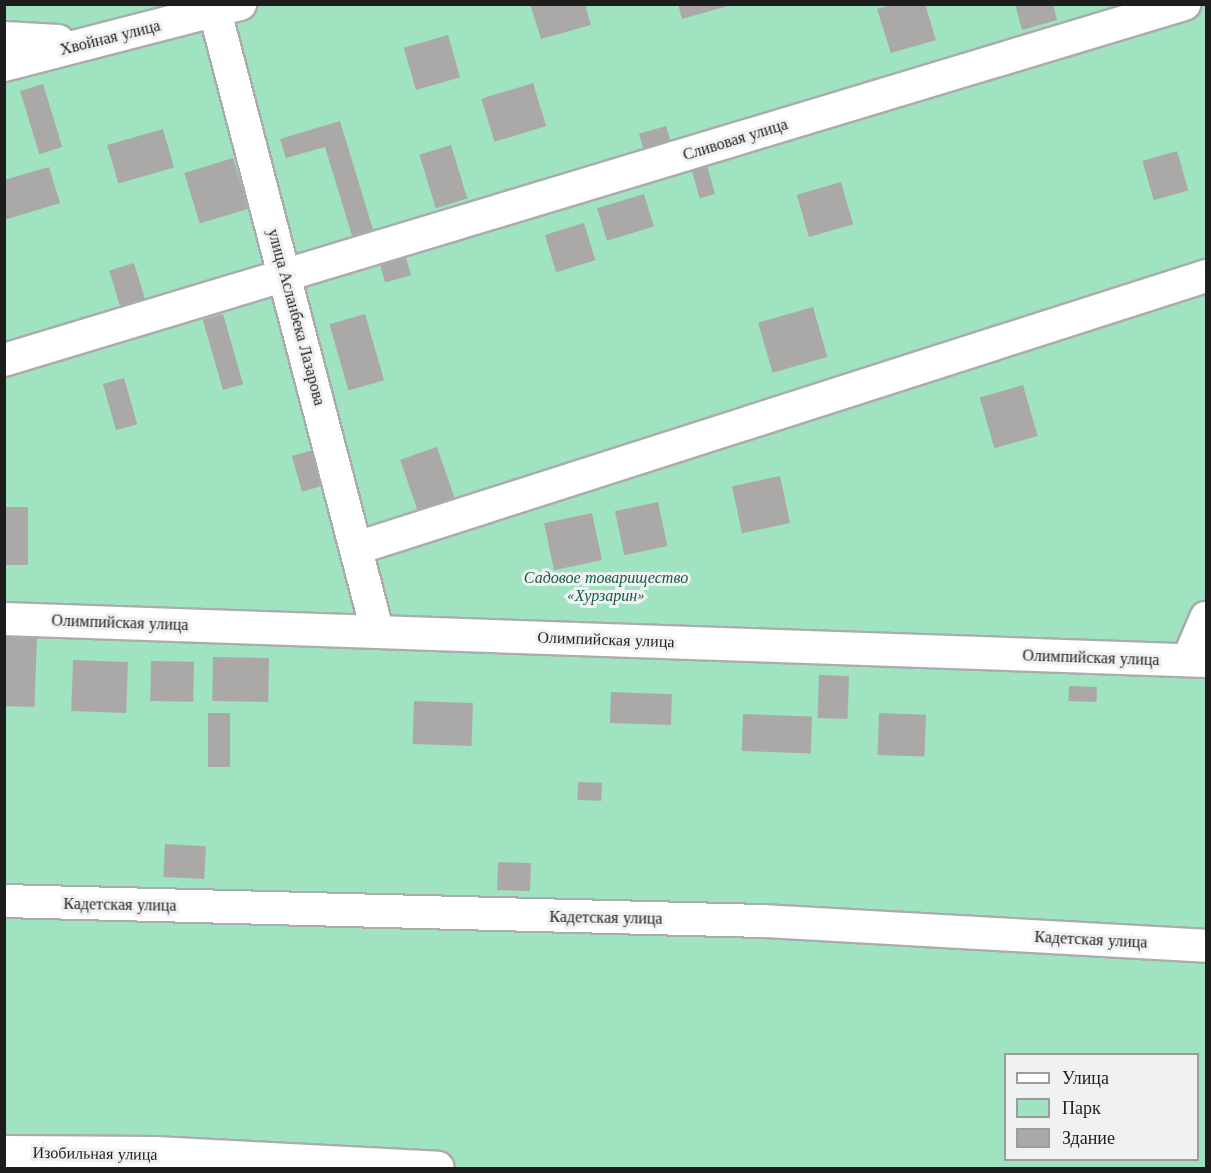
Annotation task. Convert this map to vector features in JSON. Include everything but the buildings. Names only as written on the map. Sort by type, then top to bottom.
[{"type":"street","name":"Сливовая улица","points":[[286,274],[1184,4]]},
{"type":"street","name":"улица Асланбека Лазарова","points":[[223,7],[286,274],[360,547],[377,630]]},
{"type":"street","name":"Хвойная улица","points":[[4,65],[80,43],[223,7]]},
{"type":"street","points":[[4,38],[80,43]]},
{"type":"street","points":[[4,360],[286,274]]},
{"type":"street","points":[[360,547],[1206,276]]},
{"type":"street","points":[[1197,661],[1206,618]]},
{"type":"street","name":"Олимпийская улица","points":[[4,619],[377,630],[1197,661]]},
{"type":"street","name":"Кадетская улица","points":[[4,902],[764,921],[1206,946]]},
{"type":"street","name":"Изобильная улица","points":[[4,1152],[155,1154],[438,1168]]},
{"type":"green space","name":"Садовое товарищество «Хурзарин»","points":[[5,5],[1206,5],[1206,1168],[5,1168]]}]
